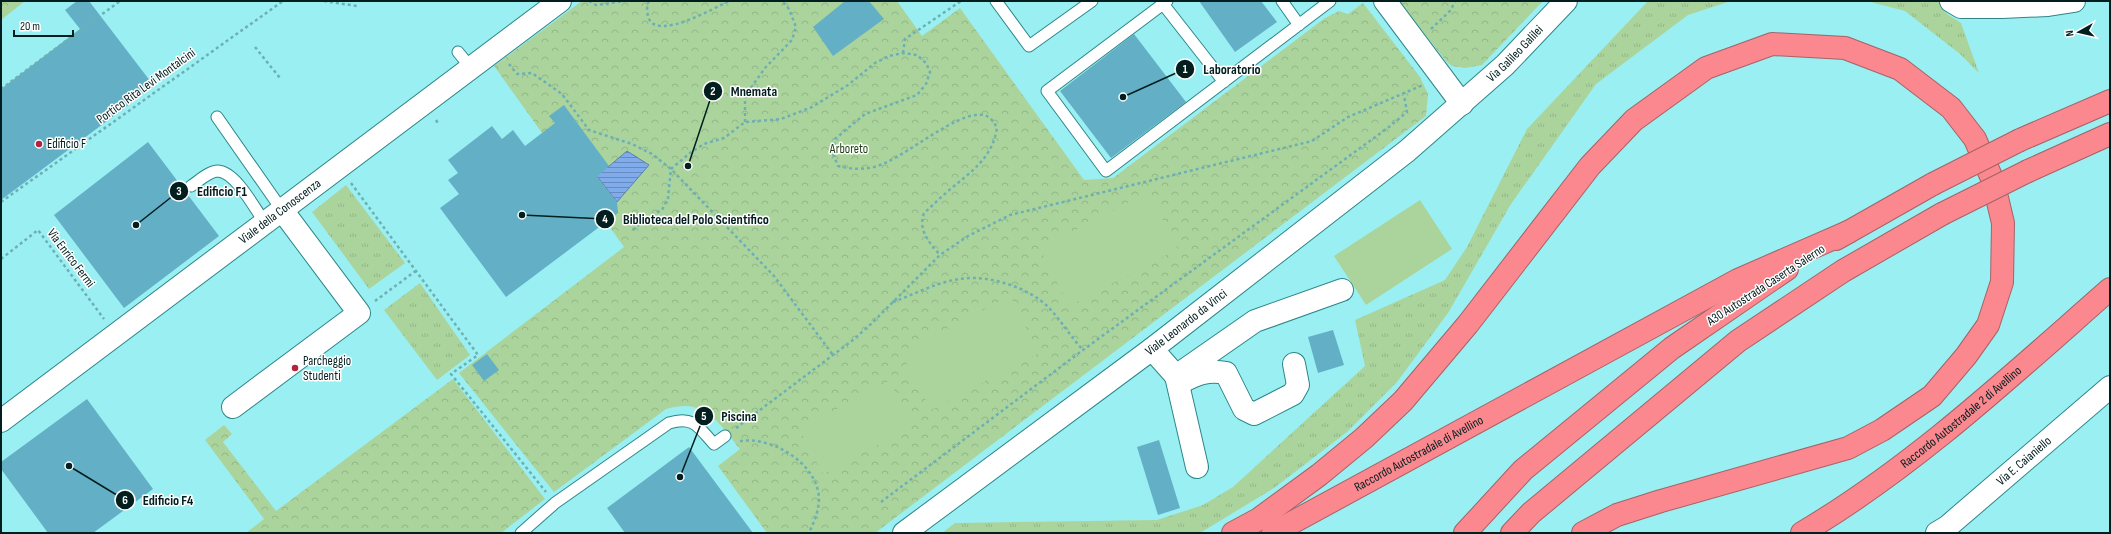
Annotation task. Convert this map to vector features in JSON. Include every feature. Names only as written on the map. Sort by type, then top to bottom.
[{"type":"highway","points":[[1233,533],[1259,519],[1320,476],[1364,438],[1403,401],[1468,324],[1590,166],[1634,120],[1706,68],[1772,44],[1845,48],[1900,69],[1951,108],[1975,139],[1993,181],[2003,224],[2002,282],[1988,325],[1966,356],[1932,396],[1882,430],[1848,448],[1617,515],[1583,533]]},
{"type":"highway","name":"A30 Autostrada Caserta Salerno","points":[[1465,533],[1523,470],[1672,348],[1746,296],[1848,232],[1934,184],[2020,140],[2110,101]]},
{"type":"highway","points":[[1512,533],[1532,513],[1738,341],[1843,271],[1942,214],[2028,171],[2110,134]]},
{"type":"highway","name":"Raccordo Autostradale di Avellino","points":[[1273,533],[1738,280],[1848,232]]},
{"type":"highway","name":"Raccordo Autostradale 2 di Avellino","points":[[1802,533],[1913,458],[2013,375],[2110,289]]},
{"type":"street","name":"Viale della Conoscenza","points":[[1,422],[339,167],[464,60],[497,48],[560,1]]},
{"type":"street","points":[[1385,1],[1462,104]]},
{"type":"street","name":"Via Galileo Galilei","points":[[1462,104],[1505,65],[1566,1]]},
{"type":"street","points":[[1951,1],[1961,7],[2002,7],[2048,5],[2074,1]]},
{"type":"street","name":"Viale Leonardo da Vinci","points":[[904,533],[1152,349],[1406,151],[1462,104]]},
{"type":"street","points":[[233,407],[359,313],[282,210]]},
{"type":"street","points":[[1177,380],[1255,321],[1342,290]]},
{"type":"street","points":[[1152,349],[1177,380],[1197,467]]},
{"type":"street","points":[[1177,380],[1201,372],[1217,371],[1226,373],[1244,409],[1254,414],[1293,394],[1298,385],[1294,364]]},
{"type":"street","name":"Via E. Caianiello","points":[[1937,533],[1947,527],[2110,387]]},
{"type":"lane","points":[[996,1],[1029,46],[1092,1]]},
{"type":"lane","points":[[1282,1],[1299,25]]},
{"type":"lane","points":[[1224,82],[1165,2],[1048,91],[1106,172],[1299,25],[1327,2]]},
{"type":"lane","points":[[217,117],[282,210]]},
{"type":"lane","points":[[192,186],[211,173],[218,171],[233,177],[265,223]]},
{"type":"lane","points":[[521,533],[555,503],[669,422],[682,420],[694,422],[714,444],[725,436]]},
{"type":"path","points":[[1,89],[120,1]]},
{"type":"path","name":"Portico Rita Levi Montalcini","points":[[1,202],[283,1]]},
{"type":"path","points":[[324,1],[357,6],[354,1]]},
{"type":"path","points":[[590,1],[596,5],[625,1]]},
{"type":"path","points":[[644,1],[648,2],[649,19],[652,23],[660,27],[684,22],[729,1]]},
{"type":"path","points":[[745,122],[745,96],[765,68],[792,40],[796,26],[790,9],[782,1]]},
{"type":"path","points":[[904,53],[905,39],[961,1]]},
{"type":"path","points":[[1416,43],[1451,10],[1456,1]]},
{"type":"path","points":[[255,47],[280,78]]},
{"type":"path","points":[[497,48],[517,74],[532,73],[562,94],[589,130],[632,144],[652,154],[671,169],[774,276],[834,355]]},
{"type":"path","points":[[633,230],[648,216],[662,210],[668,198],[671,169],[690,153],[704,144],[724,138],[745,122],[781,119],[812,108],[848,85],[875,63],[889,56],[904,53],[917,56],[926,63],[930,72],[926,84],[917,95],[865,114],[836,139],[833,154],[838,166],[855,170],[876,167],[919,144],[962,118],[983,115],[990,118],[997,128],[996,138],[989,153],[974,171],[947,192],[924,213],[921,223],[926,238],[940,255]]},
{"type":"path","points":[[809,533],[817,512],[819,497],[815,484],[799,460],[787,452],[764,443],[745,440],[731,443],[725,436],[834,355],[871,324],[940,255],[968,236],[1010,215],[1312,141],[1348,117],[1404,95],[1440,76]]},
{"type":"path","points":[[881,502],[1083,350],[1389,127],[1407,112],[1404,95]]},
{"type":"path","points":[[339,167],[417,270],[478,355],[451,374],[555,503]]},
{"type":"path","name":"Via Enrico Fermi","points":[[1,258],[38,230],[116,335]]},
{"type":"path","points":[[374,302],[417,270]]},
{"type":"path","points":[[892,302],[930,287],[961,279],[995,280],[1026,291],[1050,309],[1083,350]]},
{"type":"green space","points":[[1,1],[25,1],[1,20]]},
{"type":"green space","name":"Arboreto","points":[[582,1],[897,1],[922,36],[960,8],[1084,180],[1113,178],[1325,18],[1339,11],[1348,14],[1363,3],[1420,77],[1428,94],[1426,116],[875,533],[767,533],[718,466],[740,449],[717,421],[701,409],[691,406],[679,406],[666,409],[554,492],[459,373],[624,247],[494,66]]},
{"type":"green space","points":[[1399,1],[1543,1],[1482,65],[1465,68],[1452,66],[1446,61]]},
{"type":"green space","points":[[1648,1],[1731,1],[1688,15],[1596,84],[1511,204],[1448,313],[1397,382],[1347,432],[1274,488],[1200,533],[942,533],[955,523],[1157,520],[1203,505],[1233,487],[1365,366],[1355,320],[1445,280],[1467,247],[1527,129]]},
{"type":"green space","points":[[1867,1],[1939,1],[1944,11],[1961,23],[1979,73],[1960,54],[1905,11]]},
{"type":"green space","points":[[346,185],[405,263],[369,289],[312,212]]},
{"type":"green space","points":[[1148,192],[1178,249],[1069,306],[1040,249]]},
{"type":"green space","points":[[1420,200],[1452,249],[1366,305],[1334,256]]},
{"type":"green space","points":[[420,283],[470,355],[437,380],[384,310]]},
{"type":"green space","points":[[1010,296],[1039,353],[931,410],[901,353]]},
{"type":"green space","points":[[453,379],[545,499],[501,533],[246,533],[264,519],[205,440],[224,425],[232,434],[223,442],[276,511]]},
{"type":"green space","points":[[889,381],[913,426],[823,474],[799,429]]},
{"type":"water","points":[[563,107],[608,167],[627,151],[649,165],[617,202],[551,117]]},
{"type":"building","name":"Edificio F","points":[[77,1],[89,1],[154,86],[1,200],[1,89],[80,29],[65,10]]},
{"type":"building","points":[[845,1],[869,1],[884,19],[833,56],[813,27]]},
{"type":"building","points":[[1199,1],[1261,1],[1277,22],[1235,52]]},
{"type":"building","points":[[1134,34],[1186,102],[1111,158],[1060,91]]},
{"type":"building","points":[[564,105],[609,166],[597,177],[617,202],[618,213],[506,297],[440,208],[459,194],[448,180],[458,173],[448,160],[492,126],[502,139],[513,130],[525,146],[555,123],[549,116]]},
{"type":"building","points":[[148,142],[219,236],[124,308],[54,215]]},
{"type":"building","points":[[1333,330],[1344,365],[1318,373],[1308,337]]},
{"type":"building","points":[[487,354],[499,370],[484,381],[472,365]]},
{"type":"building","points":[[87,399],[153,489],[93,533],[48,533],[1,469],[1,462]]},
{"type":"building","points":[[1159,440],[1180,508],[1158,515],[1137,447]]},
{"type":"building","points":[[689,447],[753,533],[625,533],[607,508]]},
{"type":"place","name":"Laboratorio","points":[[1123,97]]},
{"type":"place","name":"Edificio F","points":[[39,144]]},
{"type":"place","name":"Mnemata","points":[[688,166]]},
{"type":"place","name":"Biblioteca del Polo Scientifico","points":[[522,215]]},
{"type":"place","name":"Edificio F1","points":[[136,225]]},
{"type":"place","name":"Parcheggio Studenti","points":[[295,368]]},
{"type":"place","name":"Edificio F4","points":[[69,466]]},
{"type":"place","name":"Piscina","points":[[680,477]]}]
